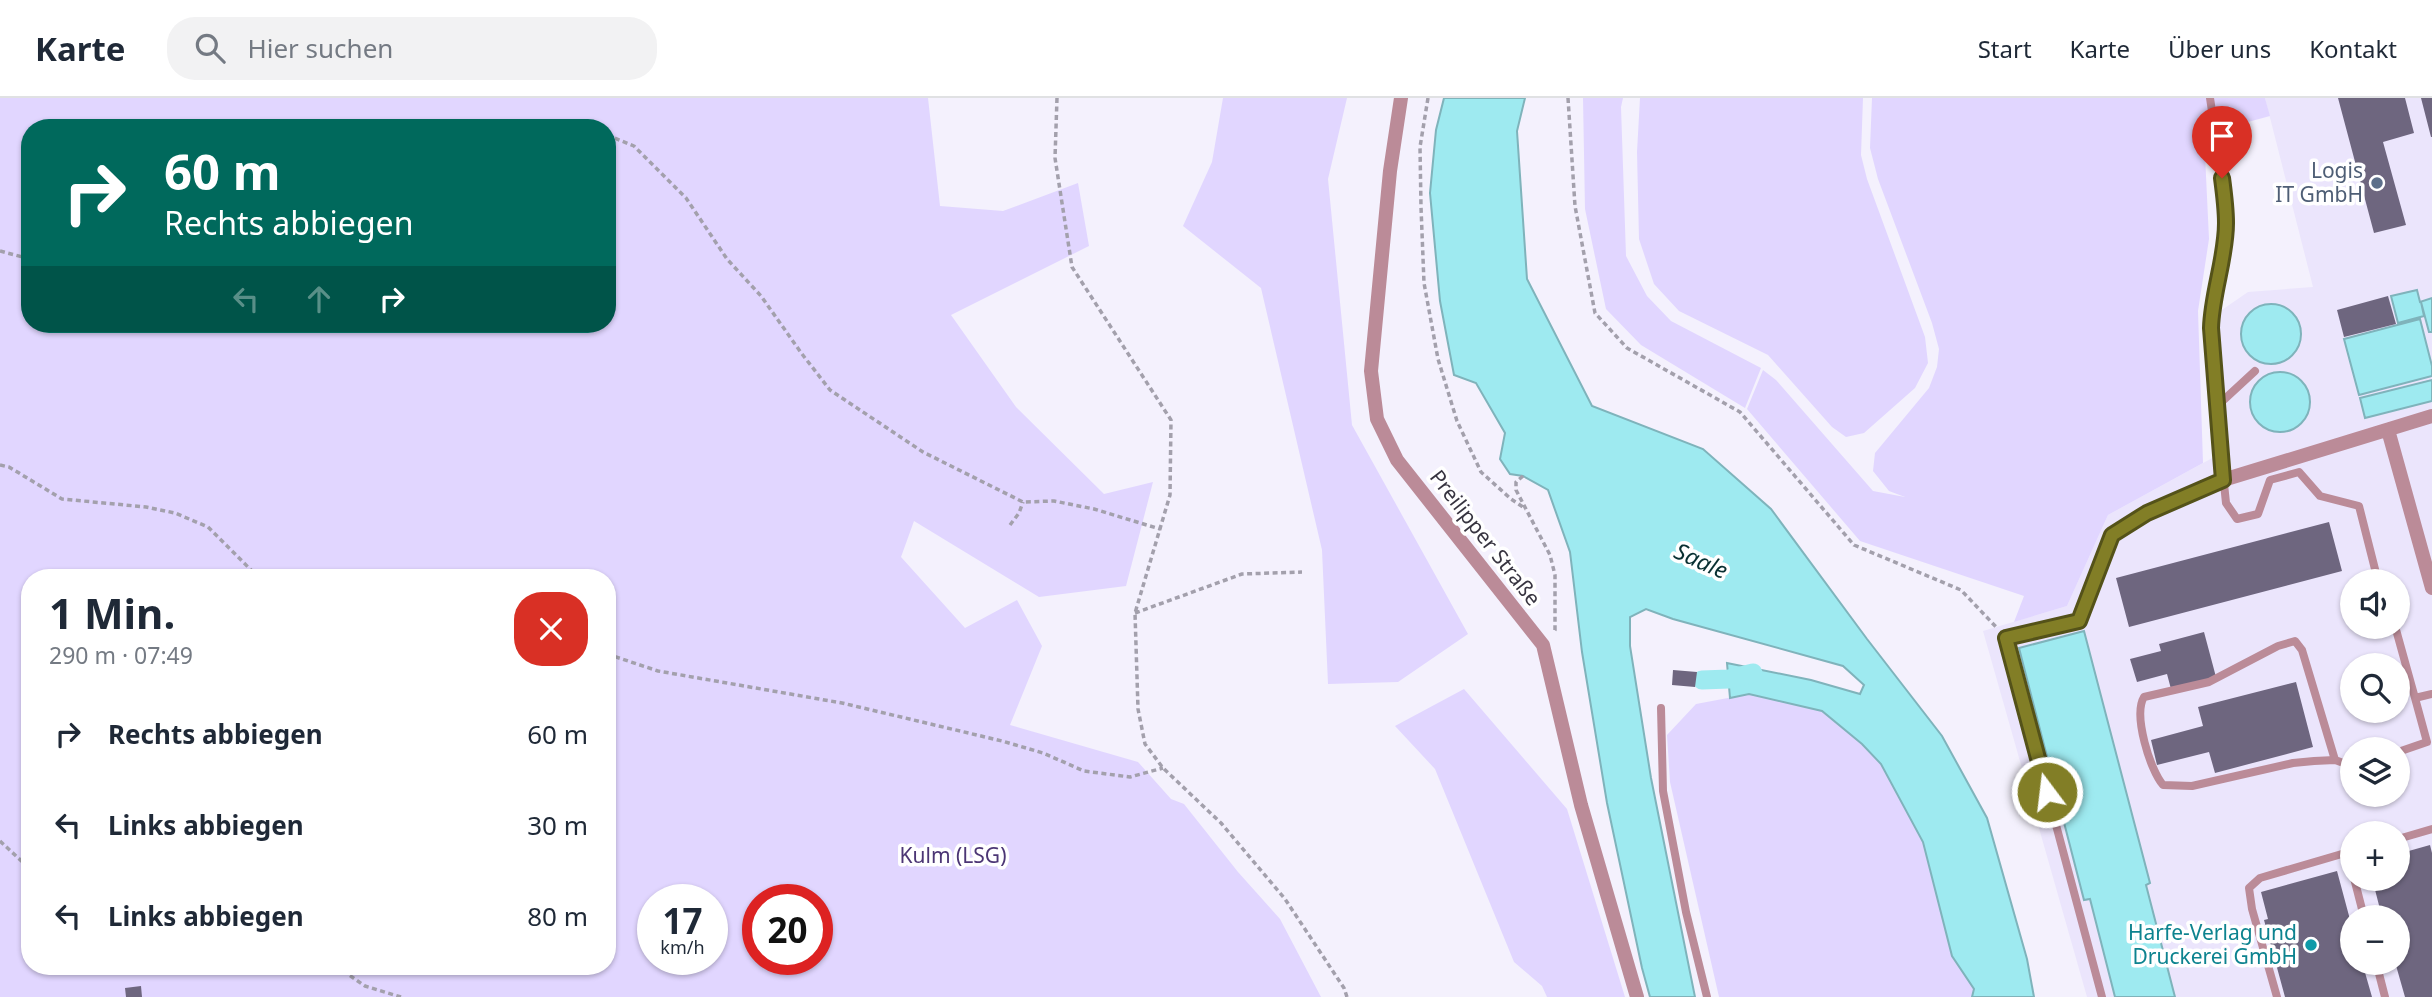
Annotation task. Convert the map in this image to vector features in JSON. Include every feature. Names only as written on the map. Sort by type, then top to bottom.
[{"type":"street","name":"Preilipper Straße","points":[[1401,98],[1390,171],[1371,371],[1377,419],[1396,460],[1544,645],[1581,805],[1637,997]]},
{"type":"street","points":[[2223,480],[2432,416]]},
{"type":"street","points":[[2388,430],[2432,588]]},
{"type":"lane","points":[[2210,98],[2226,223],[2212,305],[2211,328],[2226,503],[2237,519],[2258,514],[2270,480],[2299,472],[2320,496],[2359,506],[2375,569]]},
{"type":"lane","points":[[2216,407],[2255,371]]},
{"type":"lane","points":[[2102,997],[2006,638],[2079,621],[2112,535],[2147,513],[2223,480]]},
{"type":"lane","points":[[2399,639],[2427,743],[2410,748]]},
{"type":"lane","points":[[2335,760],[2302,650],[2295,641],[2278,646],[2209,682],[2144,697],[2140,703],[2140,720],[2154,774],[2163,785],[2193,786],[2293,763],[2340,762]]},
{"type":"lane","points":[[2415,698],[2432,694]]},
{"type":"lane","points":[[1661,708],[1663,791],[1686,912],[1707,997]]},
{"type":"lane","points":[[2410,836],[2432,830]]},
{"type":"lane","points":[[2277,997],[2257,928],[2249,888],[2260,878],[2340,855]]},
{"type":"lane","points":[[2379,975],[2385,997]]},
{"type":"path","points":[[1057,98],[1055,158],[1072,267],[1171,420],[1170,495],[1135,613],[1138,709],[1145,744],[1163,768],[1221,823],[1285,899],[1344,988],[1347,997]]},
{"type":"path","points":[[1429,98],[1420,147],[1420,206],[1424,283],[1438,359],[1458,421],[1481,472],[1511,499],[1527,509]]},
{"type":"path","points":[[1568,98],[1575,206],[1595,313],[1626,348],[1740,412],[1854,545],[1961,590],[2006,638]]},
{"type":"path","points":[[616,139],[634,146],[686,198],[727,259],[761,296],[830,390],[923,452],[1023,502],[1054,502],[1094,509],[1160,529]]},
{"type":"path","points":[[0,251],[21,257]]},
{"type":"path","points":[[0,465],[9,467],[62,499],[146,507],[174,513],[208,527],[251,569]]},
{"type":"path","points":[[1523,476],[1516,482],[1516,490],[1550,555],[1555,575],[1555,630],[1544,645]]},
{"type":"path","points":[[1010,525],[1023,502]]},
{"type":"path","points":[[1135,613],[1242,574],[1302,572]]},
{"type":"path","points":[[616,657],[658,671],[842,703],[1002,741],[1043,753],[1084,771],[1130,777],[1163,768]]},
{"type":"path","points":[[0,841],[21,861]]},
{"type":"path","points":[[348,975],[365,986],[401,997]]},
{"type":"shaded area","points":[[2265,98],[2432,98],[2432,997],[2087,997],[1983,631],[2067,606],[2108,515],[2227,450],[2216,314],[2248,292],[2313,287]]},
{"type":"green space","name":"Kulm (LSG)","points":[[0,98],[928,98],[940,206],[1003,211],[1078,183],[1089,246],[951,315],[1016,407],[1104,494],[1153,482],[1126,586],[1039,597],[914,521],[901,557],[965,628],[1017,600],[1042,646],[1010,725],[1138,762],[1171,799],[1184,804],[1238,872],[1280,919],[1321,997],[0,997]]},
{"type":"green space","points":[[1223,98],[1347,98],[1328,179],[1352,425],[1468,634],[1398,682],[1328,684],[1322,550],[1261,288],[1183,226],[1212,162]]},
{"type":"green space","points":[[1583,98],[1623,98],[1621,107],[1626,256],[1647,296],[1671,321],[1761,368],[1745,408],[1641,345],[1606,309],[1585,209]]},
{"type":"green space","points":[[1640,98],[1863,98],[1861,155],[1867,179],[1925,337],[1928,363],[1915,388],[1864,433],[1846,437],[1832,427],[1768,355],[1679,311],[1654,284],[1639,239],[1637,152]]},
{"type":"green space","points":[[1872,98],[2265,98],[2270,116],[2204,134],[2209,239],[2198,311],[2203,463],[2108,515],[2067,606],[2014,622],[2024,596],[1860,541],[1747,409],[1763,370],[1776,380],[1873,491],[1905,497],[1889,491],[1873,471],[1875,453],[1929,388],[1937,367],[1939,349],[1932,323],[1878,179],[1870,148]]},
{"type":"green space","points":[[1464,689],[1567,809],[1625,997],[1547,997],[1542,986],[1514,962],[1435,769],[1395,726]]},
{"type":"green space","points":[[1749,694],[1823,711],[1881,764],[1923,842],[1952,956],[1974,989],[1972,997],[1719,997],[1670,782],[1667,735],[1696,704]]},
{"type":"water","name":"Saale","points":[[1444,98],[1525,98],[1517,131],[1527,279],[1592,406],[1703,449],[1771,509],[1942,736],[1987,818],[2027,959],[2034,997],[1972,997],[1974,989],[1952,956],[1923,842],[1881,764],[1862,744],[1822,711],[1749,694],[1730,698],[1727,663],[1811,680],[1860,694],[1864,685],[1843,666],[1673,619],[1646,609],[1630,617],[1630,646],[1651,778],[1695,997],[1650,997],[1607,803],[1582,652],[1570,552],[1548,490],[1523,476],[1510,474],[1500,459],[1505,433],[1476,383],[1454,375],[1440,301],[1430,193],[1436,130]]},
{"type":"water","points":[[2417,290],[2420,302],[2432,298],[2432,332],[2429,332],[2421,302],[2424,316],[2398,323],[2391,296]]},
{"type":"water","points":[[2271,304],[2288,309],[2296,317],[2301,334],[2296,351],[2288,359],[2271,364],[2254,359],[2246,351],[2241,334],[2246,317],[2254,309]]},
{"type":"water","points":[[2420,319],[2432,376],[2359,395],[2344,339]]},
{"type":"water","points":[[2280,372],[2297,377],[2305,385],[2310,402],[2305,419],[2297,427],[2280,432],[2263,427],[2255,419],[2250,402],[2255,385],[2263,377]]},
{"type":"water","points":[[2432,380],[2432,401],[2365,418],[2360,398]]},
{"type":"water","points":[[2084,631],[2150,883],[2146,885],[2175,997],[2115,997],[2090,899],[2084,900],[2019,648]]},
{"type":"building","name":"Logis IT GmbH","points":[[2338,98],[2405,98],[2414,133],[2383,142],[2406,225],[2374,233]]},
{"type":"building","points":[[2421,98],[2432,98],[2432,137],[2431,137]]},
{"type":"building","points":[[2388,296],[2396,324],[2344,337],[2337,310]]},
{"type":"building","points":[[2329,522],[2341,569],[2129,627],[2116,578]]},
{"type":"building","points":[[2204,632],[2216,677],[2171,689],[2167,674],[2137,682],[2130,659],[2161,651],[2159,644]]},
{"type":"building","points":[[1673,670],[1697,672],[1695,687],[1672,685]]},
{"type":"building","points":[[2296,682],[2313,747],[2215,773],[2209,752],[2157,765],[2151,740],[2203,726],[2198,707]]},
{"type":"building","points":[[2430,845],[2432,853],[2432,997],[2405,997],[2399,975],[2410,975],[2410,905],[2379,905],[2375,891],[2410,891],[2410,851]]},
{"type":"building","name":"Harfe-Verlag und Druckerei GmbH","points":[[2337,871],[2340,891],[2342,891],[2346,905],[2340,905],[2340,975],[2366,975],[2372,997],[2285,997],[2264,920],[2268,919],[2261,892]]},
{"type":"building","points":[[141,986],[142,997],[126,997],[125,988]]},
{"type":"waterway","points":[[1702,680],[1729,679],[1753,673]]},
{"type":"place","name":"Logis IT GmbH","points":[[2377,183]]},
{"type":"place","name":"Harfe-Verlag und Druckerei GmbH","points":[[2311,945]]},
{"type":"route","points":[[2047,792],[2006,638],[2079,621],[2112,535],[2147,513],[2223,480],[2211,328],[2212,305],[2226,223],[2222,178]]}]
